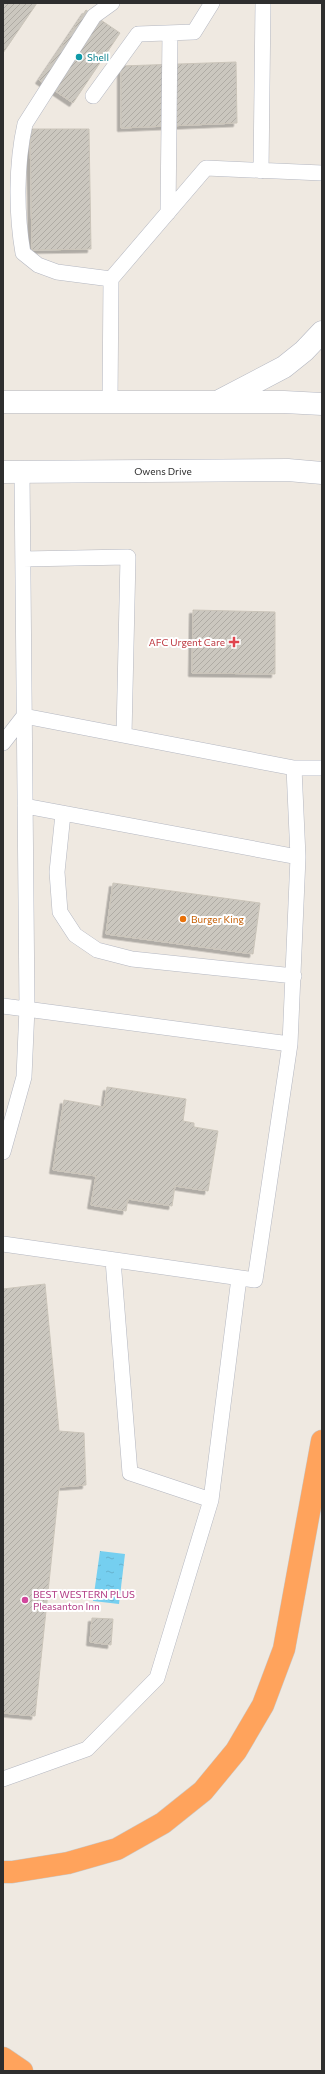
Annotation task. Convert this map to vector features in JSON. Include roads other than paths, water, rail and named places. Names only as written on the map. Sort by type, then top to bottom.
[{"type":"highway","points":[[3,1872],[12,1872],[68,1863],[116,1849],[163,1823],[203,1791],[236,1751],[263,1705],[284,1649],[322,1441]]},
{"type":"highway","points":[[3,2058],[22,2071]]},
{"type":"street","points":[[218,402],[284,367],[304,351],[322,332]]},
{"type":"street","points":[[3,402],[218,402],[322,404]]},
{"type":"street","name":"Owens Drive","points":[[12,472],[288,470],[322,473]]},
{"type":"lane","points":[[111,279],[56,272],[38,265],[23,253],[18,225],[20,143],[25,124],[94,16],[112,3]]},
{"type":"lane","points":[[93,96],[138,34],[194,32],[212,3]]},
{"type":"lane","points":[[261,170],[263,3]]},
{"type":"lane","points":[[168,213],[170,33]]},
{"type":"lane","points":[[110,402],[111,279],[206,168],[322,173]]},
{"type":"lane","points":[[3,1152],[24,1077],[28,1008],[22,558],[12,472]]},
{"type":"lane","points":[[22,558],[128,557],[124,734]]},
{"type":"lane","points":[[24,716],[124,734],[294,768],[322,768]]},
{"type":"lane","points":[[3,743],[24,716]]},
{"type":"lane","points":[[3,1244],[255,1280],[290,1044],[298,857],[294,768]]},
{"type":"lane","points":[[25,806],[298,857]]},
{"type":"lane","points":[[63,814],[57,872],[60,912],[75,935],[97,950],[132,959],[294,976]]},
{"type":"lane","points":[[3,1006],[28,1008],[290,1044]]},
{"type":"lane","points":[[113,1260],[130,1473],[211,1500]]},
{"type":"lane","points":[[3,1779],[87,1749],[157,1678],[211,1500],[239,1278]]},
{"type":"water","points":[[100,1551],[125,1554],[119,1604],[93,1601]]},
{"type":"place","name":"Shell","points":[[79,57]]},
{"type":"place","name":"AFC Urgent Care","points":[[234,642]]},
{"type":"place","name":"Burger King","points":[[183,919]]},
{"type":"place","name":"BEST WESTERN PLUS Pleasanton Inn","points":[[25,1600]]}]
